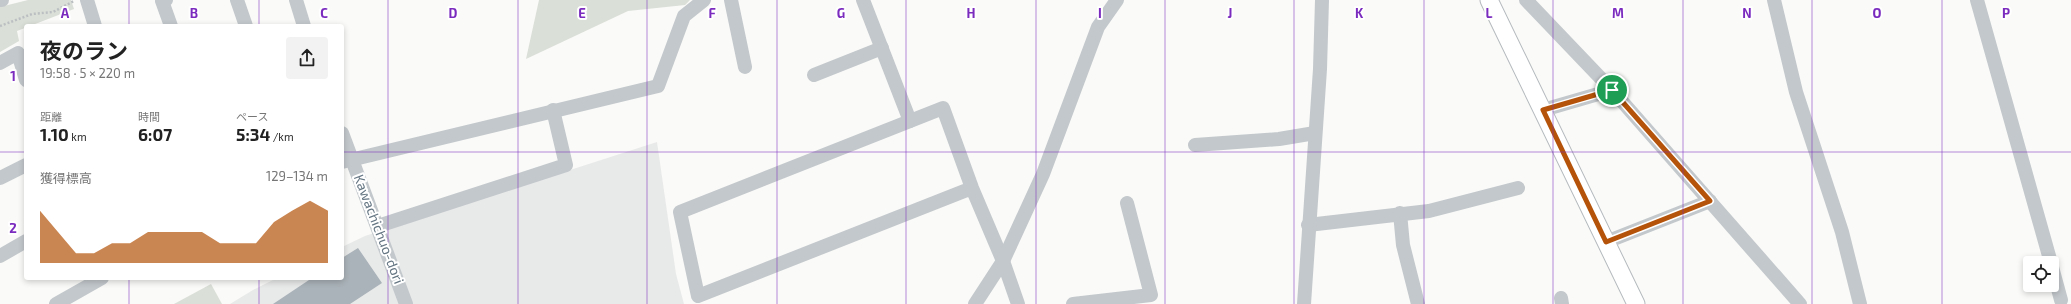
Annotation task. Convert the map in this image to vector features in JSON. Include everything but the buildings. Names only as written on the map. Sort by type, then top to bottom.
[{"type":"main road","points":[[1489,0],[1636,304]]},
{"type":"street","points":[[87,0],[94,24]]},
{"type":"street","points":[[166,0],[162,1],[170,24]]},
{"type":"street","points":[[237,0],[245,24]]},
{"type":"street","points":[[296,0],[303,24]]},
{"type":"street","points":[[347,160],[658,86],[684,16],[704,0]]},
{"type":"street","points":[[731,0],[745,67]]},
{"type":"street","points":[[863,0],[910,121]]},
{"type":"street","points":[[975,304],[1003,261],[1043,174],[1098,27],[1117,0]]},
{"type":"street","points":[[1304,304],[1308,225],[1320,69],[1322,0]]},
{"type":"street","points":[[1526,0],[1612,90],[1800,304]]},
{"type":"street","points":[[1774,0],[1796,92],[1842,232],[1860,304]]},
{"type":"street","points":[[1977,0],[2049,256]]},
{"type":"street","points":[[814,75],[882,48]]},
{"type":"street","points":[[0,63],[18,53],[24,73]]},
{"type":"street","points":[[1543,110],[1612,90]]},
{"type":"street","points":[[972,188],[698,296],[680,212],[943,108],[972,188],[1003,261],[1018,304]]},
{"type":"street","points":[[378,226],[566,165],[553,110]]},
{"type":"street","points":[[1195,145],[1279,139],[1316,133]]},
{"type":"street","name":"Kawachichuo-dori","points":[[344,143],[347,160],[378,226],[406,304]]},
{"type":"street","points":[[0,178],[24,166]]},
{"type":"street","points":[[1308,225],[1400,213],[1429,211],[1518,188]]},
{"type":"street","points":[[1606,242],[1710,201]]},
{"type":"street","points":[[1073,304],[1151,295],[1127,203]]},
{"type":"street","points":[[1400,213],[1403,245],[1418,304]]},
{"type":"street","points":[[0,256],[24,242]]},
{"type":"street","points":[[56,304],[98,280]]},
{"type":"path","points":[[0,26],[32,14],[53,12],[76,0]]},
{"type":"shaded area","points":[[28,0],[71,0],[74,9],[35,24],[24,24],[24,28],[17,31],[19,41],[0,52],[0,7]]},
{"type":"shaded area","points":[[539,0],[690,0],[685,5],[628,11],[526,59]]},
{"type":"shaded area","points":[[657,142],[676,274],[684,304],[230,304],[273,280],[344,280],[344,246],[365,236]]},
{"type":"shaded area","points":[[211,284],[222,304],[174,304]]},
{"type":"route","points":[[1612,90],[1710,201],[1606,242],[1543,110],[1612,90]]}]
